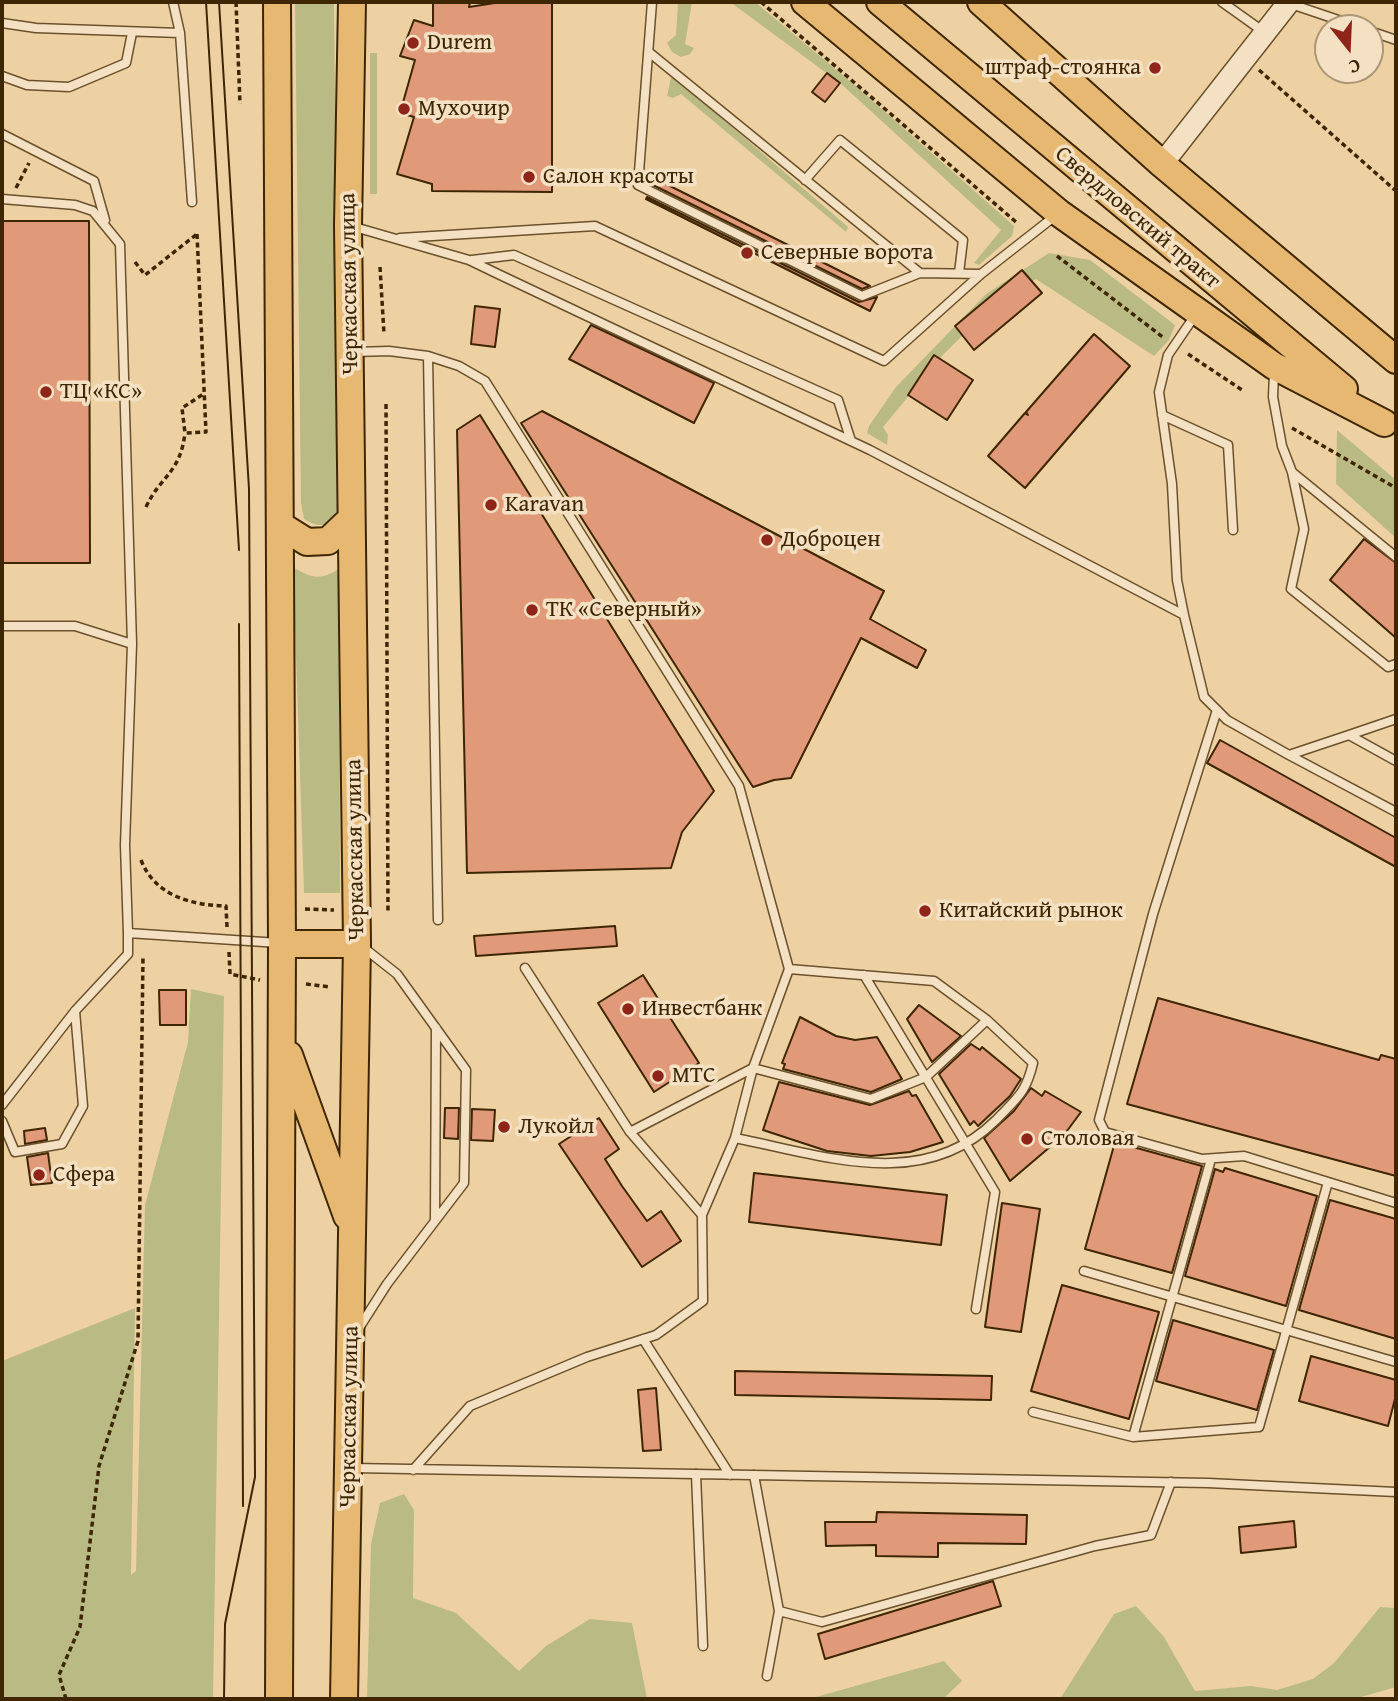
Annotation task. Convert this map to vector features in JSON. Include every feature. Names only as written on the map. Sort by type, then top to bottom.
[{"type":"main road","points":[[277,2],[282,944],[279,1699]]},
{"type":"main road","name":"Черкасская улица","points":[[344,1699],[358,944],[351,519],[352,352],[348,225],[352,2]]},
{"type":"main road","points":[[805,2],[1059,213],[1274,366],[1390,428]]},
{"type":"main road","name":"Свердловский тракт","points":[[880,2],[1390,428]]},
{"type":"main road","points":[[981,2],[1162,164],[1396,360]]},
{"type":"main road","points":[[280,525],[307,542],[328,541],[351,519]]},
{"type":"main road","points":[[282,944],[358,944]]},
{"type":"main road","points":[[281,1034],[353,1233]]},
{"type":"street","points":[[1162,164],[1288,3]]},
{"type":"lane","points":[[173,2],[180,33],[192,202]]},
{"type":"lane","points":[[652,2],[638,185],[862,296],[920,272],[981,274]]},
{"type":"lane","points":[[1222,2],[1264,32]]},
{"type":"lane","points":[[1288,3],[1321,14]]},
{"type":"lane","points":[[2,23],[36,28],[180,33]]},
{"type":"lane","points":[[2,76],[27,85],[69,87],[127,63],[132,33]]},
{"type":"lane","points":[[650,53],[920,272]]},
{"type":"lane","points":[[2,134],[36,149],[94,181],[108,226]]},
{"type":"lane","points":[[806,180],[840,140],[963,240],[959,273]]},
{"type":"lane","points":[[2,1105],[75,1011],[128,954],[125,845],[132,644],[120,244],[108,226],[93,211],[75,205],[6,199]]},
{"type":"lane","points":[[393,238],[595,226],[884,360],[981,274],[1059,213]]},
{"type":"lane","points":[[348,225],[469,260],[851,441],[1184,615]]},
{"type":"lane","points":[[469,260],[514,255],[838,400],[851,441]]},
{"type":"lane","points":[[1197,312],[1168,355],[1159,392],[1172,484],[1177,580],[1204,697],[1227,720],[1396,812]]},
{"type":"lane","points":[[352,352],[388,351],[428,356],[459,366],[485,381],[739,786],[789,969],[753,1068],[735,1138],[702,1215],[703,1301],[656,1335],[587,1357],[470,1406],[413,1470]]},
{"type":"lane","points":[[428,356],[438,920]]},
{"type":"lane","points":[[1274,366],[1273,397],[1282,446],[1292,472],[1304,529],[1291,589],[1388,667],[1396,664]]},
{"type":"lane","points":[[1162,415],[1228,445],[1233,530]]},
{"type":"lane","points":[[1292,472],[1396,556]]},
{"type":"lane","points":[[2,626],[75,626],[132,644]]},
{"type":"lane","points":[[1217,710],[1153,914],[1099,1120],[1105,1132],[1202,1159],[1244,1156],[1396,1203]]},
{"type":"lane","points":[[1290,755],[1396,719]]},
{"type":"lane","points":[[1349,735],[1396,761]]},
{"type":"lane","points":[[128,933],[282,944]]},
{"type":"lane","points":[[352,1339],[387,1284],[464,1183],[466,1070],[397,974],[358,944]]},
{"type":"lane","points":[[525,968],[630,1132],[702,1215]]},
{"type":"lane","points":[[735,1138],[879,1165],[931,1159],[966,1143],[992,1124],[1027,1088],[1033,1063],[987,1020],[934,981],[789,969]]},
{"type":"lane","points":[[864,975],[995,1192],[976,1309]]},
{"type":"lane","points":[[2,1121],[15,1152],[62,1144],[83,1106],[75,1011]]},
{"type":"lane","points":[[630,1132],[753,1068],[871,1099],[926,1077],[987,1020]]},
{"type":"lane","points":[[435,1220],[436,1028]]},
{"type":"lane","points":[[1133,1437],[1211,1158]]},
{"type":"lane","points":[[1033,1412],[1133,1437],[1259,1427],[1328,1182]]},
{"type":"lane","points":[[1084,1270],[1286,1332],[1396,1362]]},
{"type":"lane","points":[[643,1339],[730,1475]]},
{"type":"lane","points":[[350,1468],[1171,1482],[1396,1492]]},
{"type":"lane","points":[[696,1474],[703,1646]]},
{"type":"lane","points":[[754,1475],[779,1611],[767,1676]]},
{"type":"lane","points":[[779,1611],[822,1622],[1095,1546],[1151,1535],[1171,1482]]},
{"type":"path","points":[[236,2],[240,104]]},
{"type":"path","points":[[761,2],[1016,222]]},
{"type":"path","points":[[1245,57],[1396,191]]},
{"type":"path","points":[[6,199],[36,149]]},
{"type":"path","points":[[145,275],[197,234],[206,432],[185,433]]},
{"type":"path","points":[[1057,256],[1166,339]]},
{"type":"path","points":[[380,267],[384,334]]},
{"type":"path","points":[[1188,354],[1242,390]]},
{"type":"path","points":[[145,507],[176,469],[183,453],[185,433],[182,408],[205,393]]},
{"type":"path","points":[[386,404],[388,912]]},
{"type":"path","points":[[1290,427],[1396,488]]},
{"type":"path","points":[[138,853],[147,875],[174,897],[199,905],[226,906]]},
{"type":"path","points":[[301,909],[334,910]]},
{"type":"path","points":[[66,1699],[59,1675],[80,1627],[99,1466],[138,1342],[144,934]]},
{"type":"path","points":[[306,984],[330,987]]},
{"type":"green space","points":[[295,2],[334,2],[339,510],[333,520],[324,525],[304,519],[301,503]]},
{"type":"green space","points":[[678,2],[692,2],[685,44],[694,48],[690,54],[681,57],[672,52],[667,43],[676,35]]},
{"type":"green space","points":[[730,2],[755,2],[857,87],[1014,226],[1012,236],[979,265],[974,263],[1001,230],[840,83]]},
{"type":"green space","points":[[370,53],[377,53],[377,194],[370,194]]},
{"type":"green space","points":[[671,78],[675,78],[848,227],[846,232],[681,94],[673,98],[667,96]]},
{"type":"green space","points":[[1049,253],[1090,260],[1175,325],[1169,340],[1154,356],[1036,279],[997,301],[942,356],[883,427],[888,435],[887,445],[867,433],[896,387],[986,294]]},
{"type":"green space","points":[[1337,430],[1396,480],[1396,538],[1336,484]]},
{"type":"green space","points":[[293,567],[316,577],[339,569],[340,893],[304,893]]},
{"type":"green space","points":[[191,989],[224,996],[213,1699],[2,1699],[2,1361],[135,1308],[131,1575],[136,1571],[145,1205],[188,1042]]},
{"type":"green space","points":[[404,1494],[414,1510],[413,1598],[456,1613],[519,1671],[546,1646],[590,1619],[632,1623],[647,1698],[816,1697],[944,1661],[962,1681],[943,1699],[367,1699],[371,1544],[380,1503]]},
{"type":"green space","points":[[1136,1606],[1164,1637],[1195,1691],[1251,1686],[1277,1690],[1313,1679],[1334,1663],[1380,1607],[1396,1608],[1396,1687],[1354,1699],[1060,1699],[1114,1614]]},
{"type":"building","points":[[433,2],[470,2],[469,7],[501,2],[552,2],[552,192],[432,191],[432,184],[397,174],[414,117],[400,113],[415,60],[400,56],[414,20],[433,26]]},
{"type":"building","points":[[827,73],[840,83],[825,102],[812,92]]},
{"type":"building","points":[[656,179],[870,286],[862,289],[653,185]]},
{"type":"building","points":[[647,197],[859,302],[877,297],[870,311],[646,199]]},
{"type":"building","name":"ТЦ «КС»","points":[[2,221],[89,221],[90,563],[2,563]]},
{"type":"building","points":[[1022,270],[1042,293],[974,350],[955,326]]},
{"type":"building","points":[[475,306],[500,309],[495,347],[471,344]]},
{"type":"building","points":[[591,325],[714,383],[694,423],[569,359]]},
{"type":"building","points":[[1094,334],[1130,366],[1025,488],[988,456],[1025,413],[1028,415],[1026,412]]},
{"type":"building","points":[[934,355],[973,380],[947,420],[908,395]]},
{"type":"building","name":"ТК «Северный»","points":[[542,411],[884,591],[870,619],[926,650],[917,668],[861,638],[791,778],[753,787],[521,423]]},
{"type":"building","name":"ТК «Северный»","points":[[480,415],[714,791],[682,832],[671,868],[467,873],[457,430]]},
{"type":"building","points":[[1364,539],[1396,563],[1396,638],[1330,580]]},
{"type":"building","points":[[1220,740],[1396,838],[1396,867],[1207,763]]},
{"type":"building","points":[[615,926],[617,946],[476,956],[474,936]]},
{"type":"building","points":[[643,975],[699,1063],[654,1092],[598,1003]]},
{"type":"building","points":[[159,990],[186,990],[186,1025],[160,1025]]},
{"type":"building","points":[[1158,998],[1379,1060],[1381,1055],[1396,1059],[1396,1176],[1127,1104]]},
{"type":"building","points":[[919,1005],[961,1036],[932,1062],[907,1019]]},
{"type":"building","points":[[800,1017],[836,1036],[855,1040],[877,1037],[902,1079],[871,1092],[783,1069],[785,1064],[782,1063]]},
{"type":"building","points":[[971,1044],[980,1050],[982,1047],[1021,1079],[1010,1096],[978,1126],[974,1121],[970,1125],[939,1074]]},
{"type":"building","points":[[779,1082],[870,1105],[909,1091],[912,1096],[916,1095],[943,1142],[910,1152],[871,1156],[827,1151],[763,1130]]},
{"type":"building","name":"Столовая","points":[[1031,1088],[1042,1096],[1045,1091],[1081,1112],[1064,1135],[1010,1181],[984,1138],[1014,1111]]},
{"type":"building","points":[[445,1108],[459,1108],[458,1139],[444,1138]]},
{"type":"building","points":[[472,1109],[495,1110],[493,1141],[471,1140]]},
{"type":"building","points":[[599,1118],[619,1149],[605,1159],[622,1186],[647,1221],[661,1211],[681,1241],[642,1267],[559,1144]]},
{"type":"building","points":[[45,1128],[47,1140],[25,1144],[24,1131]]},
{"type":"building","points":[[1115,1142],[1202,1166],[1172,1273],[1085,1249]]},
{"type":"building","points":[[48,1153],[52,1183],[31,1185],[27,1157]]},
{"type":"building","points":[[1225,1168],[1317,1196],[1286,1306],[1185,1276],[1215,1169],[1223,1172]]},
{"type":"building","points":[[754,1173],[947,1195],[941,1245],[749,1222]]},
{"type":"building","points":[[1330,1200],[1396,1219],[1396,1339],[1299,1310]]},
{"type":"building","points":[[1002,1203],[1040,1209],[1021,1332],[985,1327]]},
{"type":"building","points":[[1062,1285],[1159,1312],[1129,1419],[1031,1391]]},
{"type":"building","points":[[1173,1320],[1274,1350],[1257,1410],[1156,1381]]},
{"type":"building","points":[[1311,1356],[1396,1380],[1396,1395],[1388,1426],[1299,1401]]},
{"type":"building","points":[[735,1371],[992,1376],[991,1400],[735,1395]]},
{"type":"building","points":[[656,1388],[661,1450],[643,1451],[638,1390]]},
{"type":"building","points":[[877,1512],[1027,1515],[1026,1544],[938,1543],[938,1557],[876,1556],[876,1545],[826,1546],[825,1522],[876,1522]]},
{"type":"building","points":[[1294,1521],[1296,1547],[1241,1553],[1239,1527]]},
{"type":"building","points":[[993,1581],[1001,1606],[825,1659],[818,1634]]},
{"type":"tram line","points":[[206,2],[239,550]]},
{"type":"tram line","points":[[219,2],[249,489],[255,1477],[225,1624],[224,1699]]},
{"type":"tram line","points":[[239,624],[243,1506]]},
{"type":"place","name":"Durem","points":[[413,43]]},
{"type":"place","name":"штраф-стоянка","points":[[1155,68]]},
{"type":"place","name":"Мухочир","points":[[404,109]]},
{"type":"place","name":"Салон красоты","points":[[529,177]]},
{"type":"place","name":"Северные ворота","points":[[747,253]]},
{"type":"place","name":"ТЦ «КС»","points":[[46,392]]},
{"type":"place","name":"Karavan","points":[[491,505]]},
{"type":"place","name":"Доброцен","points":[[767,540]]},
{"type":"place","name":"ТК «Северный»","points":[[532,610]]},
{"type":"place","name":"Китайский рынок","points":[[925,911]]},
{"type":"place","name":"Инвестбанк","points":[[628,1009]]},
{"type":"place","name":"МТС","points":[[658,1076]]},
{"type":"place","name":"Лукойл","points":[[504,1127]]},
{"type":"place","name":"Столовая","points":[[1027,1139]]},
{"type":"place","name":"Сфера","points":[[39,1175]]}]
